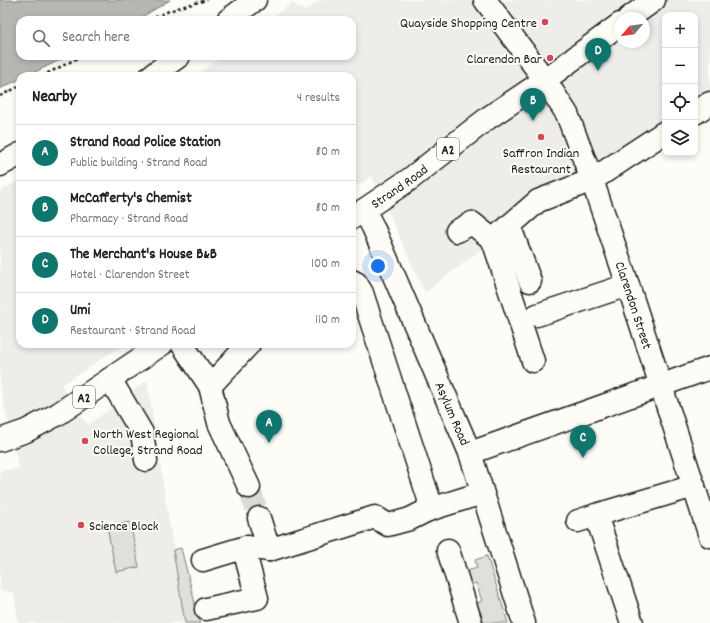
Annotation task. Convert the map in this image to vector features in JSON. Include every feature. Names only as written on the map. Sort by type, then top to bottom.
[{"type":"main road","points":[[233,16],[255,0]]},
{"type":"main road","name":"Clarendon Street","points":[[485,0],[545,80],[567,114],[592,180],[628,285],[710,536]]},
{"type":"main road","points":[[637,12],[654,0]]},
{"type":"main road","name":"Strand Road","points":[[358,214],[410,179],[488,118],[545,80],[614,28]]},
{"type":"main road","points":[[157,72],[173,60]]},
{"type":"main road","points":[[500,234],[538,201],[592,180],[662,134]]},
{"type":"main road","points":[[0,165],[16,156]]},
{"type":"main road","name":"Asylum Road","points":[[358,214],[373,227],[470,453],[524,623]]},
{"type":"main road","points":[[456,231],[472,223],[500,234],[512,232],[530,281]]},
{"type":"main road","points":[[500,234],[533,361]]},
{"type":"main road","points":[[356,283],[362,293],[429,499],[428,510]]},
{"type":"main road","points":[[537,315],[628,285]]},
{"type":"main road","name":"A2","points":[[0,440],[26,431],[58,414],[110,379],[150,348]]},
{"type":"main road","points":[[184,348],[210,386],[220,423],[249,487]]},
{"type":"main road","points":[[210,386],[245,348]]},
{"type":"main road","points":[[470,453],[710,368]]},
{"type":"main road","points":[[110,379],[142,433],[146,460]]},
{"type":"main road","points":[[588,518],[694,486]]},
{"type":"main road","points":[[203,560],[246,547],[270,550],[375,517],[388,525],[410,519],[428,510],[482,493]]},
{"type":"main road","points":[[259,518],[270,550]]},
{"type":"main road","points":[[588,518],[603,565]]},
{"type":"main road","points":[[588,518],[632,623]]},
{"type":"main road","points":[[206,609],[257,598],[246,557],[246,547]]},
{"type":"main road","points":[[448,550],[471,623]]},
{"type":"path","points":[[160,16],[207,0]]},
{"type":"path","points":[[50,72],[74,60]]},
{"type":"path","points":[[0,96],[16,88]]},
{"type":"shaded area","points":[[0,0],[170,0],[144,16],[16,16],[16,60],[60,60],[35,72],[16,72],[16,81],[0,89]]},
{"type":"shaded area","points":[[320,0],[710,0],[710,96],[698,102],[698,12],[662,12],[662,127],[493,240],[425,293],[372,176],[356,186],[356,72],[201,72],[217,60],[356,60],[356,16],[276,16],[293,2],[297,7],[299,6],[304,11]]},
{"type":"shaded area","name":"North West Regional College, Strand Road","points":[[16,182],[16,348],[118,348],[62,385],[64,392],[88,425],[147,380],[185,623],[18,623],[14,593],[0,590],[0,471],[19,468],[0,388],[0,191]]},
{"type":"shaded area","points":[[130,522],[139,567],[116,572],[107,527]]},
{"type":"shaded area","points":[[181,548],[200,623],[185,623],[173,550]]},
{"type":"shaded area","points":[[487,556],[508,623],[484,623],[477,603],[482,601],[476,583],[464,587],[460,573],[477,568],[475,560]]},
{"type":"tunnel","points":[[249,487],[259,518]]},
{"type":"place","name":"Quayside Shopping Centre","points":[[545,22]]},
{"type":"place","name":"Clarendon Bar","points":[[550,58]]},
{"type":"place","name":"Umi","points":[[598,71]]},
{"type":"place","name":"McCafferty's Chemist","points":[[533,121]]},
{"type":"place","name":"Saffron Indian Restaurant","points":[[541,137]]},
{"type":"place","name":"North West Regional College, Strand Road","points":[[85,441]]},
{"type":"place","name":"Strand Road Police Station","points":[[269,443]]},
{"type":"place","name":"The Merchant's House B&B","points":[[583,458]]},
{"type":"place","name":"Science Block","points":[[81,525]]}]
